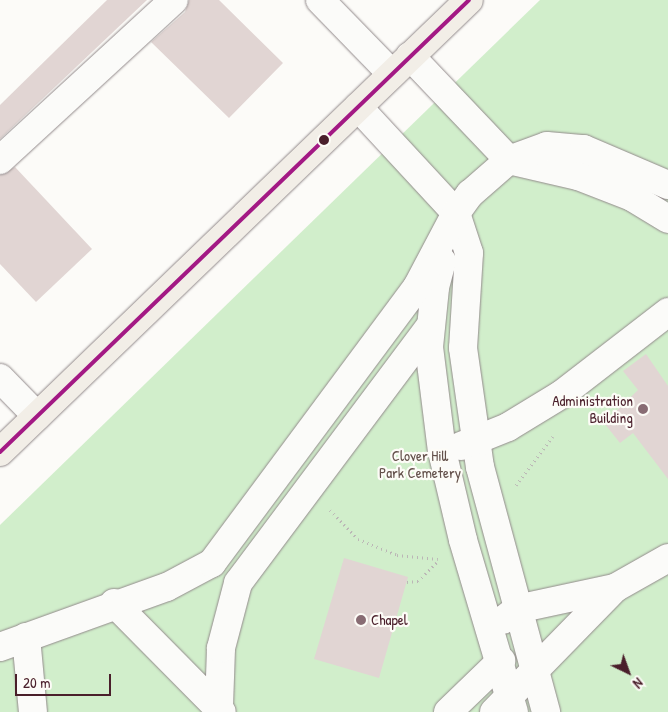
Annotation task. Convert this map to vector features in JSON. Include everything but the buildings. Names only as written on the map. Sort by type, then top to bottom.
[{"type":"main road","points":[[0,452],[469,0]]},
{"type":"street","points":[[0,160],[174,0]]},
{"type":"street","points":[[320,0],[401,65],[509,160],[578,176],[632,197],[668,219]]},
{"type":"street","points":[[358,108],[456,214],[469,253],[463,348],[476,441],[517,609],[546,712]]},
{"type":"street","points":[[0,647],[114,603],[167,588],[212,563],[417,287],[456,214],[470,194],[509,160],[547,146],[584,149],[668,185]]},
{"type":"street","points":[[456,214],[435,288],[430,347],[442,451],[463,540],[501,661],[506,707]]},
{"type":"street","points":[[442,451],[476,441],[562,394],[668,312]]},
{"type":"street","points":[[220,709],[221,648],[238,582],[431,325]]},
{"type":"street","points":[[0,378],[37,416]]},
{"type":"street","points":[[506,707],[535,672],[616,588],[668,558]]},
{"type":"street","points":[[212,563],[238,582]]},
{"type":"street","points":[[492,630],[517,609],[616,588]]},
{"type":"street","points":[[114,603],[220,709]]},
{"type":"street","points":[[26,637],[33,712]]},
{"type":"street","points":[[448,712],[501,661]]},
{"type":"path","points":[[407,582],[418,581],[440,559]]},
{"type":"green space","name":"Clover Hill Park Cemetery","points":[[540,0],[668,0],[668,712],[0,712],[0,525]]},
{"type":"transit line","points":[[0,452],[469,0]]},
{"type":"place","name":"Administration Building","points":[[643,409]]},
{"type":"place","name":"Chapel","points":[[361,620]]}]
